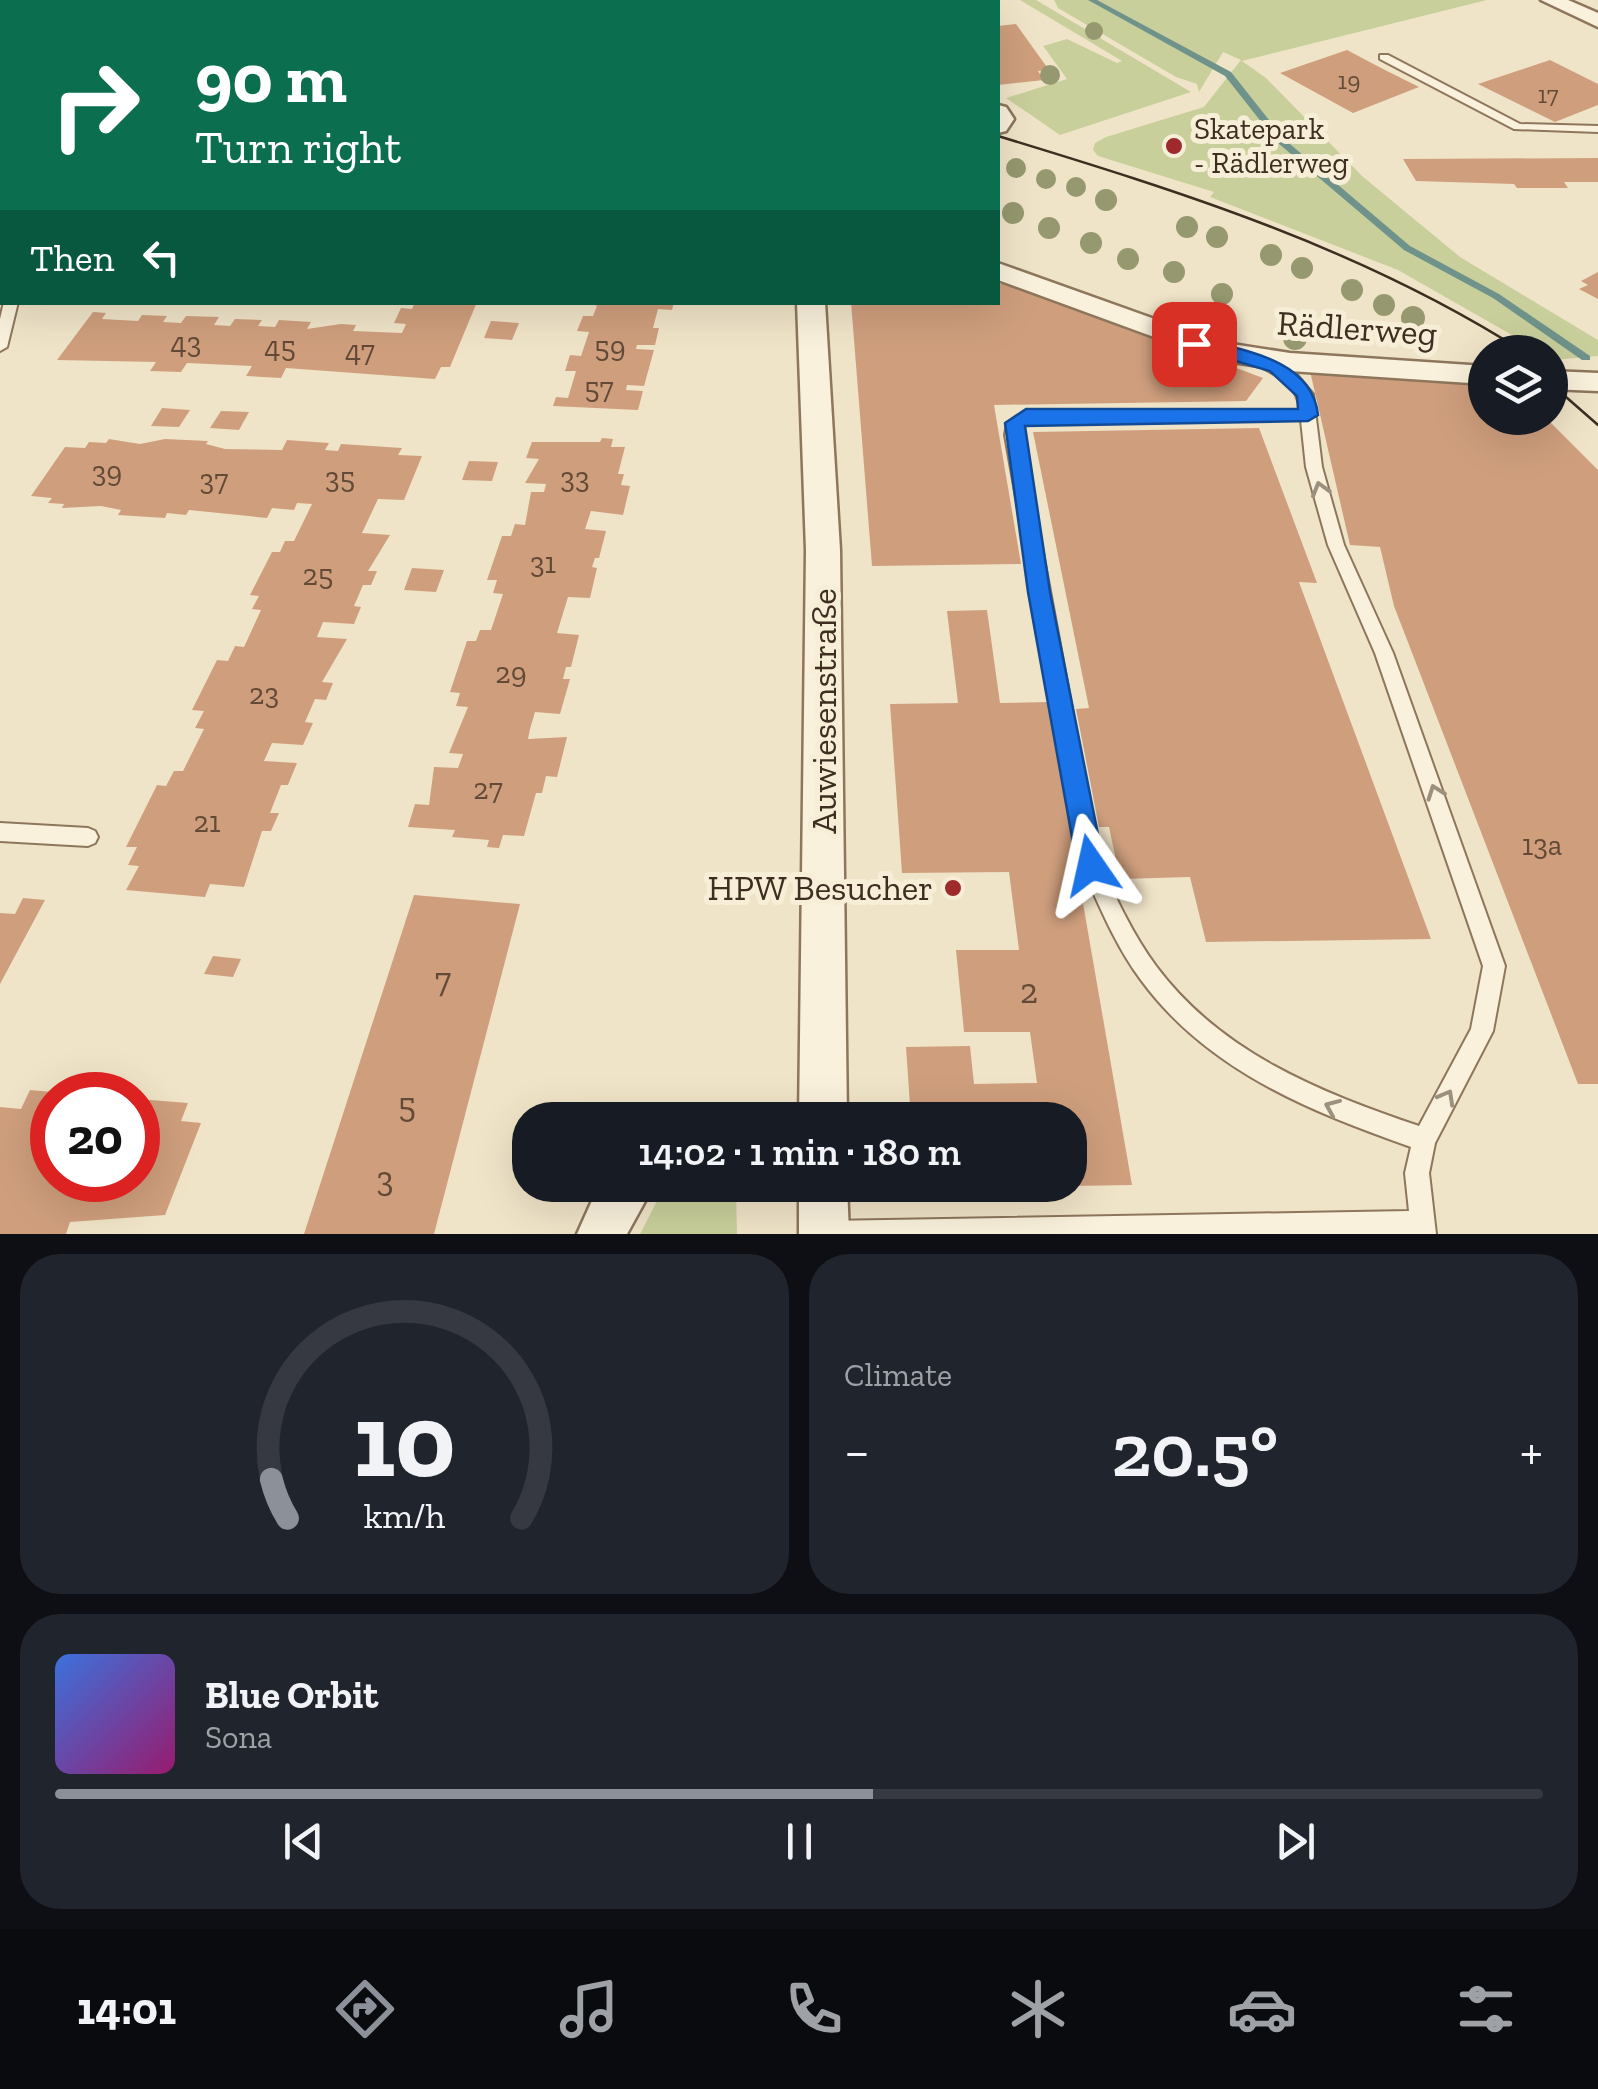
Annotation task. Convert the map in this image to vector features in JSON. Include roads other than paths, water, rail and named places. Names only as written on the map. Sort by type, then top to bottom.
[{"type":"street","points":[[1552,0],[1598,20]]},
{"type":"street","name":"Rädlerweg","points":[[1000,272],[1158,332],[1253,358],[1468,374]]},
{"type":"street","name":"Auwiesenstraße","points":[[811,305],[823,550],[823,1102]]},
{"type":"street","points":[[1568,381],[1598,382]]},
{"type":"street","points":[[602,1234],[616,1202]]},
{"type":"lane","points":[[1384,57],[1518,127],[1598,128]]},
{"type":"lane","points":[[0,347],[10,305]]},
{"type":"lane","points":[[824,1217],[1422,1228],[1417,1173],[1424,1140],[1482,1031],[1494,966],[1384,653],[1336,545],[1314,467],[1306,394],[1292,378],[1253,358]]},
{"type":"lane","points":[[1308,415],[1026,416],[1015,423],[1013,435],[1091,865],[1109,912],[1189,1024],[1221,1050],[1308,1098],[1424,1140]]},
{"type":"lane","points":[[0,832],[88,836]]},
{"type":"waterway","points":[[1092,0],[1228,74],[1281,141],[1407,248],[1496,296],[1586,358]]},
{"type":"tram line","points":[[1000,137],[1269,226],[1399,282],[1496,335]]},
{"type":"tram line","points":[[1568,399],[1598,425]]},
{"type":"place","name":"Skatepark - Rädlerweg","points":[[1174,146]]},
{"type":"place","name":"HPW Besucher","points":[[953,888]]}]
